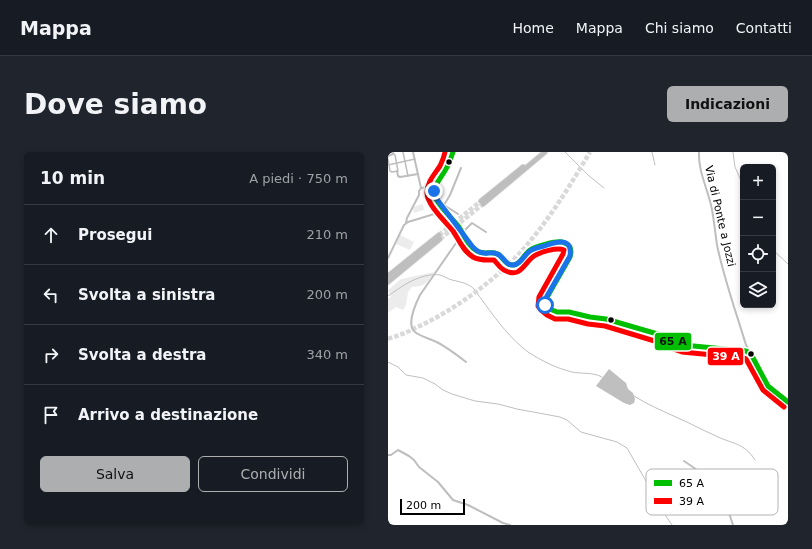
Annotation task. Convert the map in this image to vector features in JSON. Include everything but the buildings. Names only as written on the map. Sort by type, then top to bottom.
[{"type":"highway","points":[[542,152],[482,202],[545,152]]},
{"type":"highway","points":[[388,276],[440,237],[388,282]]},
{"type":"main road","points":[[454,152],[434,189],[435,196],[478,252],[497,254],[511,265],[518,263],[532,249],[558,242],[564,242],[571,250],[570,258],[546,299],[545,305],[547,308],[560,312],[569,312],[606,319],[661,335],[683,345],[748,352],[752,356],[768,386],[788,402]]},
{"type":"street","points":[[403,152],[408,176]]},
{"type":"street","points":[[406,224],[407,218],[421,188],[413,152]]},
{"type":"street","name":"Via di Ponte a Jozzi","points":[[699,152],[700,166],[711,206],[717,244],[724,273],[746,345],[749,350],[748,352]]},
{"type":"street","points":[[388,156],[393,153],[396,155],[398,176],[418,174]]},
{"type":"street","points":[[388,159],[391,172],[398,171]]},
{"type":"street","points":[[389,165],[415,159]]},
{"type":"street","points":[[458,214],[443,205],[450,195],[461,168]]},
{"type":"street","points":[[421,188],[434,189]]},
{"type":"street","points":[[388,258],[403,226],[445,210]]},
{"type":"street","points":[[466,362],[458,355],[432,340],[414,332],[411,325],[412,314],[417,301],[456,242],[472,223],[486,232]]},
{"type":"street","points":[[388,455],[391,455],[398,450],[405,453],[414,460],[422,470],[438,482],[453,500],[468,505],[503,523],[510,525]]},
{"type":"street","points":[[684,461],[696,469]]},
{"type":"street","points":[[730,515],[733,525]]},
{"type":"shaded area","points":[[423,204],[424,210],[414,213],[412,207]]},
{"type":"shaded area","points":[[400,235],[414,242],[410,250],[396,244]]},
{"type":"shaded area","points":[[434,272],[426,283],[421,286],[412,287],[408,292],[406,305],[403,310],[396,307],[388,313],[388,299],[391,297],[388,290],[401,279]]},
{"type":"shaded area","points":[[609,369],[626,383],[628,389],[633,393],[635,399],[634,403],[630,405],[624,403],[596,386]]},
{"type":"waterway","points":[[565,152],[588,175],[604,188]]},
{"type":"waterway","points":[[652,152],[655,165]]},
{"type":"waterway","points":[[733,152],[735,167],[740,178]]},
{"type":"waterway","points":[[776,253],[788,264]]},
{"type":"waterway","points":[[388,296],[410,282],[429,275],[440,275],[450,280],[467,284],[474,289],[510,336],[528,352],[560,368],[572,372],[595,374],[602,377]]},
{"type":"waterway","points":[[388,362],[398,367],[406,375],[423,378],[452,394],[475,401],[498,404],[560,417],[567,420],[581,432],[617,442],[627,448],[646,481]]},
{"type":"waterway","points":[[634,396],[720,438],[737,444],[751,454],[755,460]]},
{"type":"waterway","points":[[665,515],[672,525]]},
{"type":"tunnel","points":[[388,339],[427,323],[473,294],[502,271],[526,246],[544,224],[590,152]]},
{"type":"tunnel","points":[[439,235],[481,201]]},
{"type":"tunnel","points":[[440,239],[483,204]]},
{"type":"transit line","points":[[445,152],[440,166],[428,185],[428,198],[433,208],[453,231],[464,249],[470,255],[478,259],[494,260],[504,270],[515,273],[522,269],[537,254],[553,250],[564,250],[539,297],[538,306],[547,315],[555,319],[568,319],[605,326],[658,342],[682,352],[744,358],[746,359],[763,390],[784,407]]},
{"type":"transit line","points":[[453,152],[447,167],[435,187],[434,193],[437,201],[459,227],[474,249],[482,253],[498,254],[508,264],[515,265],[520,262],[530,250],[541,245],[562,242],[570,247],[570,257],[546,299],[545,305],[550,309],[557,312],[569,312],[606,319],[661,335],[683,345],[746,351],[751,354],[768,386],[788,402]]},
{"type":"route","points":[[434,191],[436,198],[468,242],[480,253],[497,254],[506,262],[513,265],[517,264],[532,249],[558,242],[564,242],[570,247],[571,252],[568,261],[547,296],[545,305]]}]
